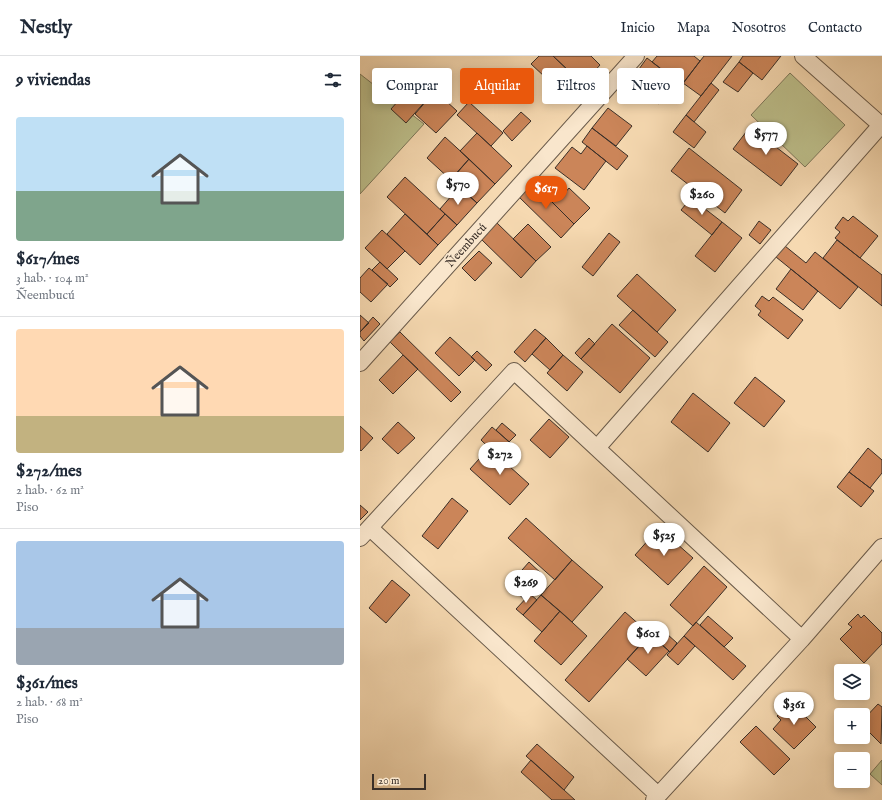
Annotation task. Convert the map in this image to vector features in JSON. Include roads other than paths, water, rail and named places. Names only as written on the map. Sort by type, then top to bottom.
[{"type":"street","name":"Ñeembucú","points":[[360,363],[636,56]]},
{"type":"street","points":[[597,448],[882,126],[809,58]]},
{"type":"street","points":[[802,639],[514,371],[365,533],[656,798],[802,639],[882,547]]}]
